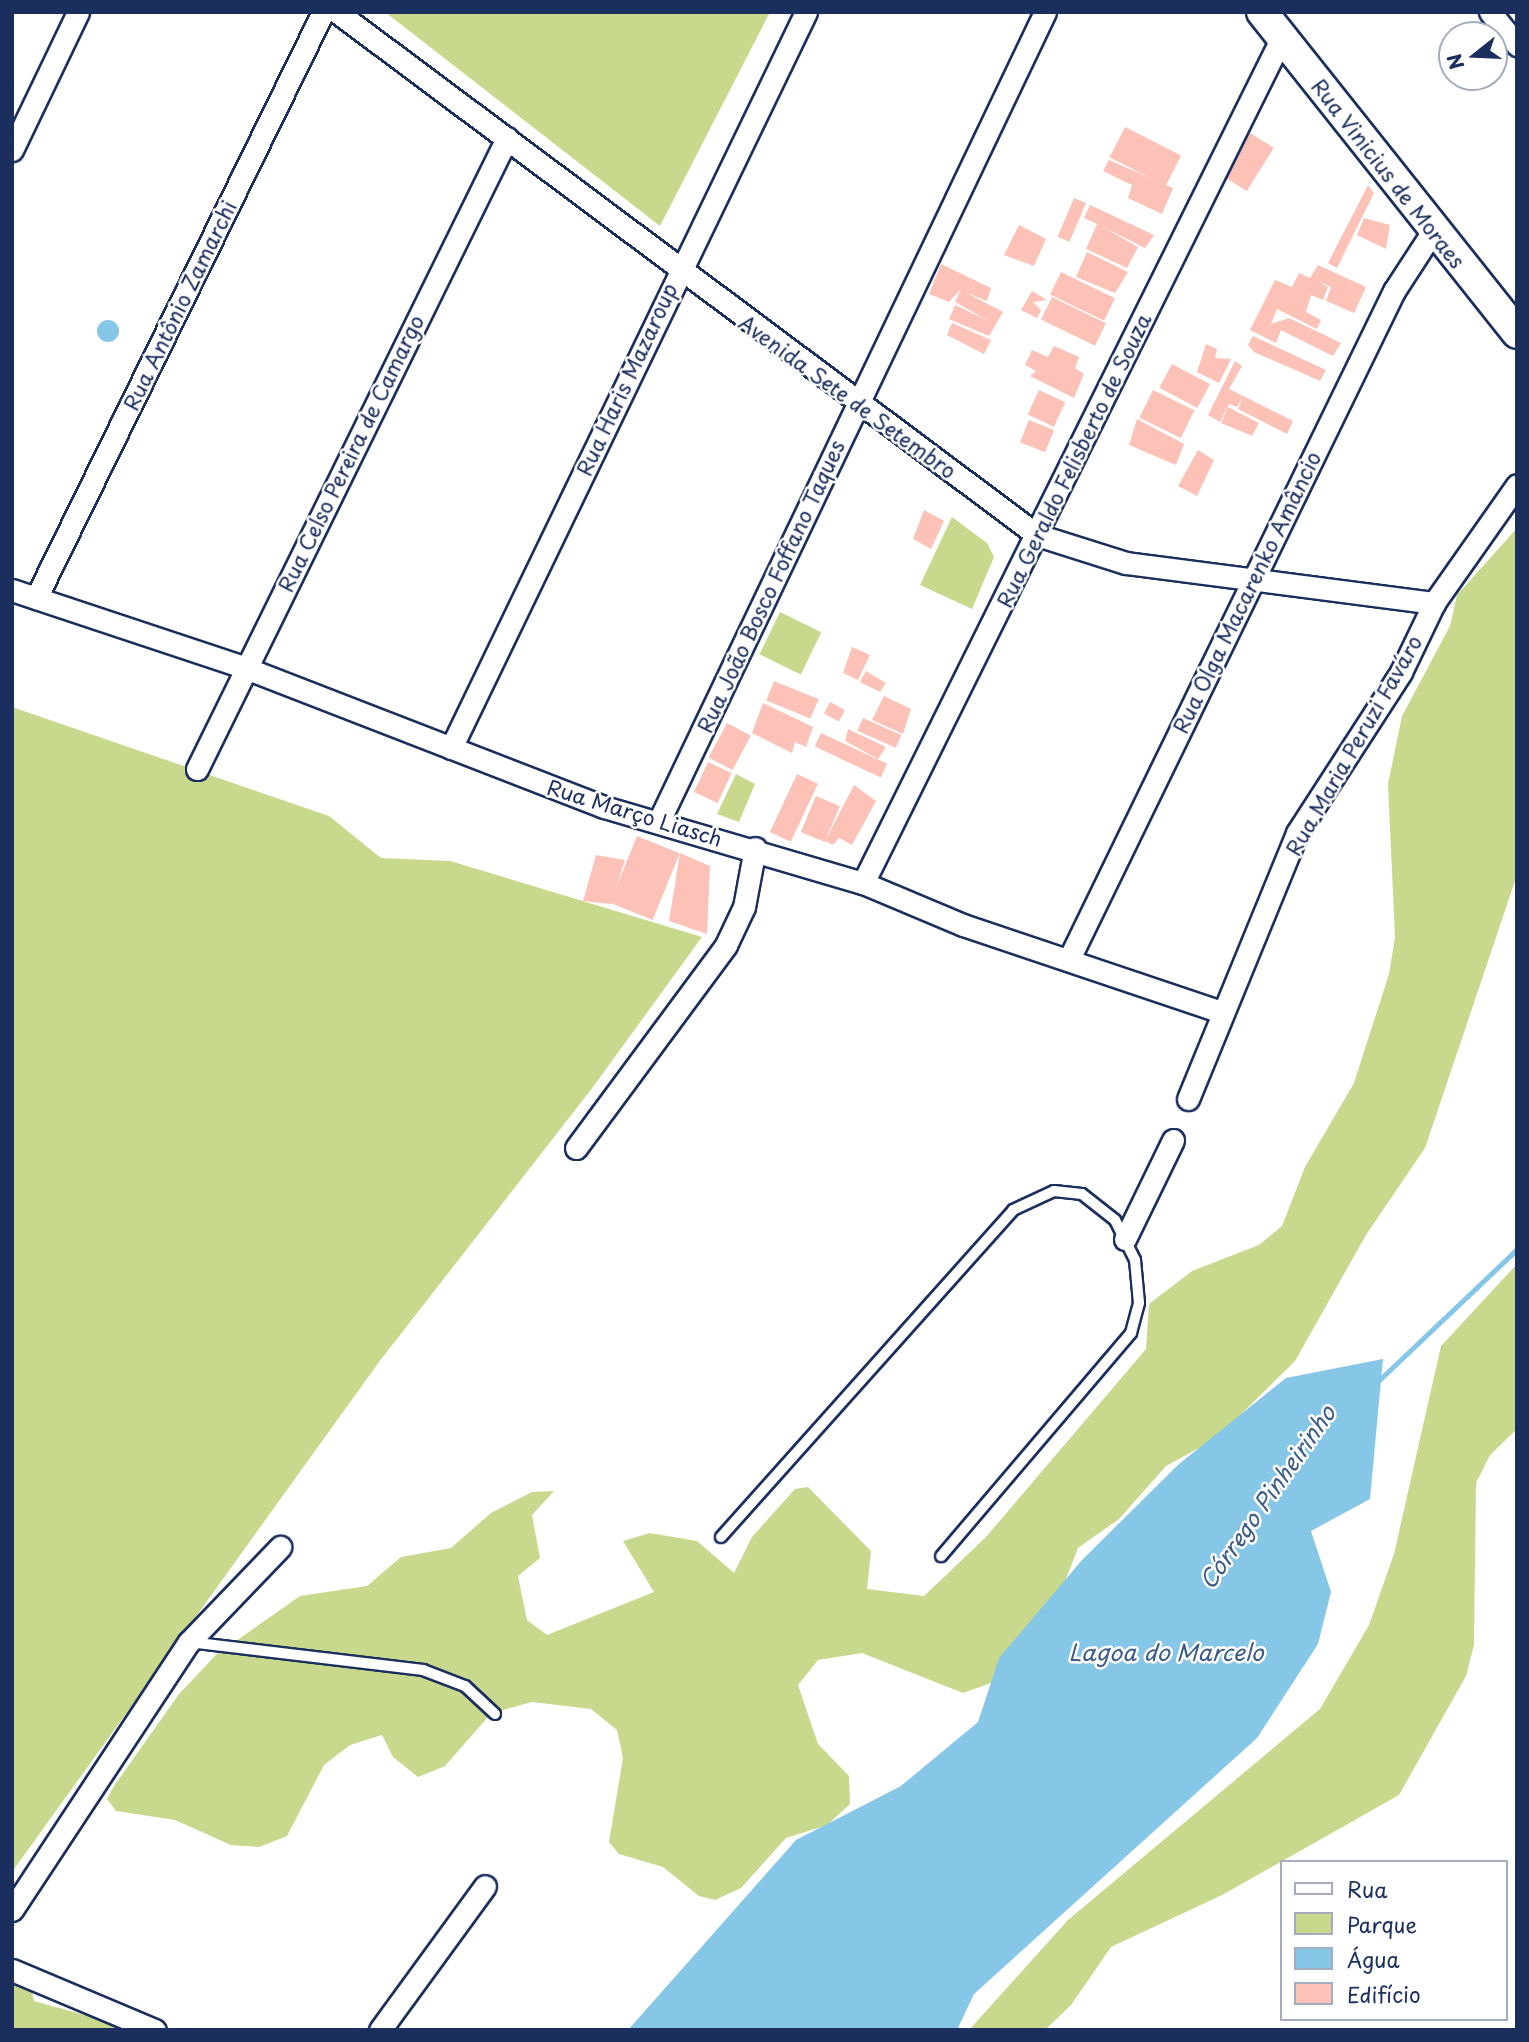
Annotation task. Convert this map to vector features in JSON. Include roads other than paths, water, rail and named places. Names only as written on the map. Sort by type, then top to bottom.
[{"type":"street","points":[[12,150],[78,12]]},
{"type":"street","name":"Rua Antônio Zamarchi","points":[[36,598],[323,12]]},
{"type":"street","name":"Avenida Sete de Setembro","points":[[337,12],[856,403],[1037,535],[1082,554],[1251,580],[1434,603]]},
{"type":"street","name":"Rua Haris Mazaroup","points":[[451,748],[678,268],[806,12]]},
{"type":"street","name":"Rua João Bosco Foffano Taques","points":[[659,821],[856,403],[1045,12]]},
{"type":"street","name":"Rua Vinicius de Moraes","points":[[1262,12],[1433,231],[1517,333]]},
{"type":"street","points":[[1490,12],[1517,45]]},
{"type":"street","name":"Rua Geraldo Felisberto de Souza","points":[[863,883],[1282,37]]},
{"type":"street","name":"Rua Celso Pereira de Camargo","points":[[197,769],[243,667],[507,138]]},
{"type":"street","name":"Rua Olga Macarenko Amâncio","points":[[1069,959],[1251,580],[1394,291],[1433,231]]},
{"type":"street","name":"Rua Maria Peruzi Faváro","points":[[1188,1099],[1221,1012],[1297,832],[1401,672],[1434,603],[1517,485]]},
{"type":"street","name":"Rua Março Liasch","points":[[12,590],[243,667],[604,807],[755,848],[863,883],[1221,1012]]},
{"type":"street","points":[[576,1148],[726,945],[744,907],[755,848]]},
{"type":"street","points":[[1125,1239],[1173,1140]]},
{"type":"street","points":[[12,1910],[189,1642],[280,1547]]},
{"type":"street","points":[[380,2030],[485,1886]]},
{"type":"street","points":[[12,1970],[155,2030]]},
{"type":"lane","points":[[721,1537],[1013,1210],[1054,1191],[1082,1195],[1102,1206],[1125,1239],[1139,1287],[1131,1333],[941,1556]]},
{"type":"lane","points":[[189,1642],[423,1670],[465,1685],[495,1714]]},
{"type":"water","points":[[108,320],[116,323],[119,331],[116,339],[108,342],[100,339],[97,331],[100,323]]},
{"type":"water","name":"Lagoa do Marcelo","points":[[1383,1359],[1370,1499],[1311,1531],[1331,1592],[1318,1644],[1257,1738],[974,1994],[957,2030],[628,2030],[796,1840],[901,1786],[978,1722],[999,1658],[1082,1560],[1179,1464],[1286,1378]]},
{"type":"waterway","name":"Córrego Pinheirinho","points":[[1377,1382],[1517,1249]]}]
